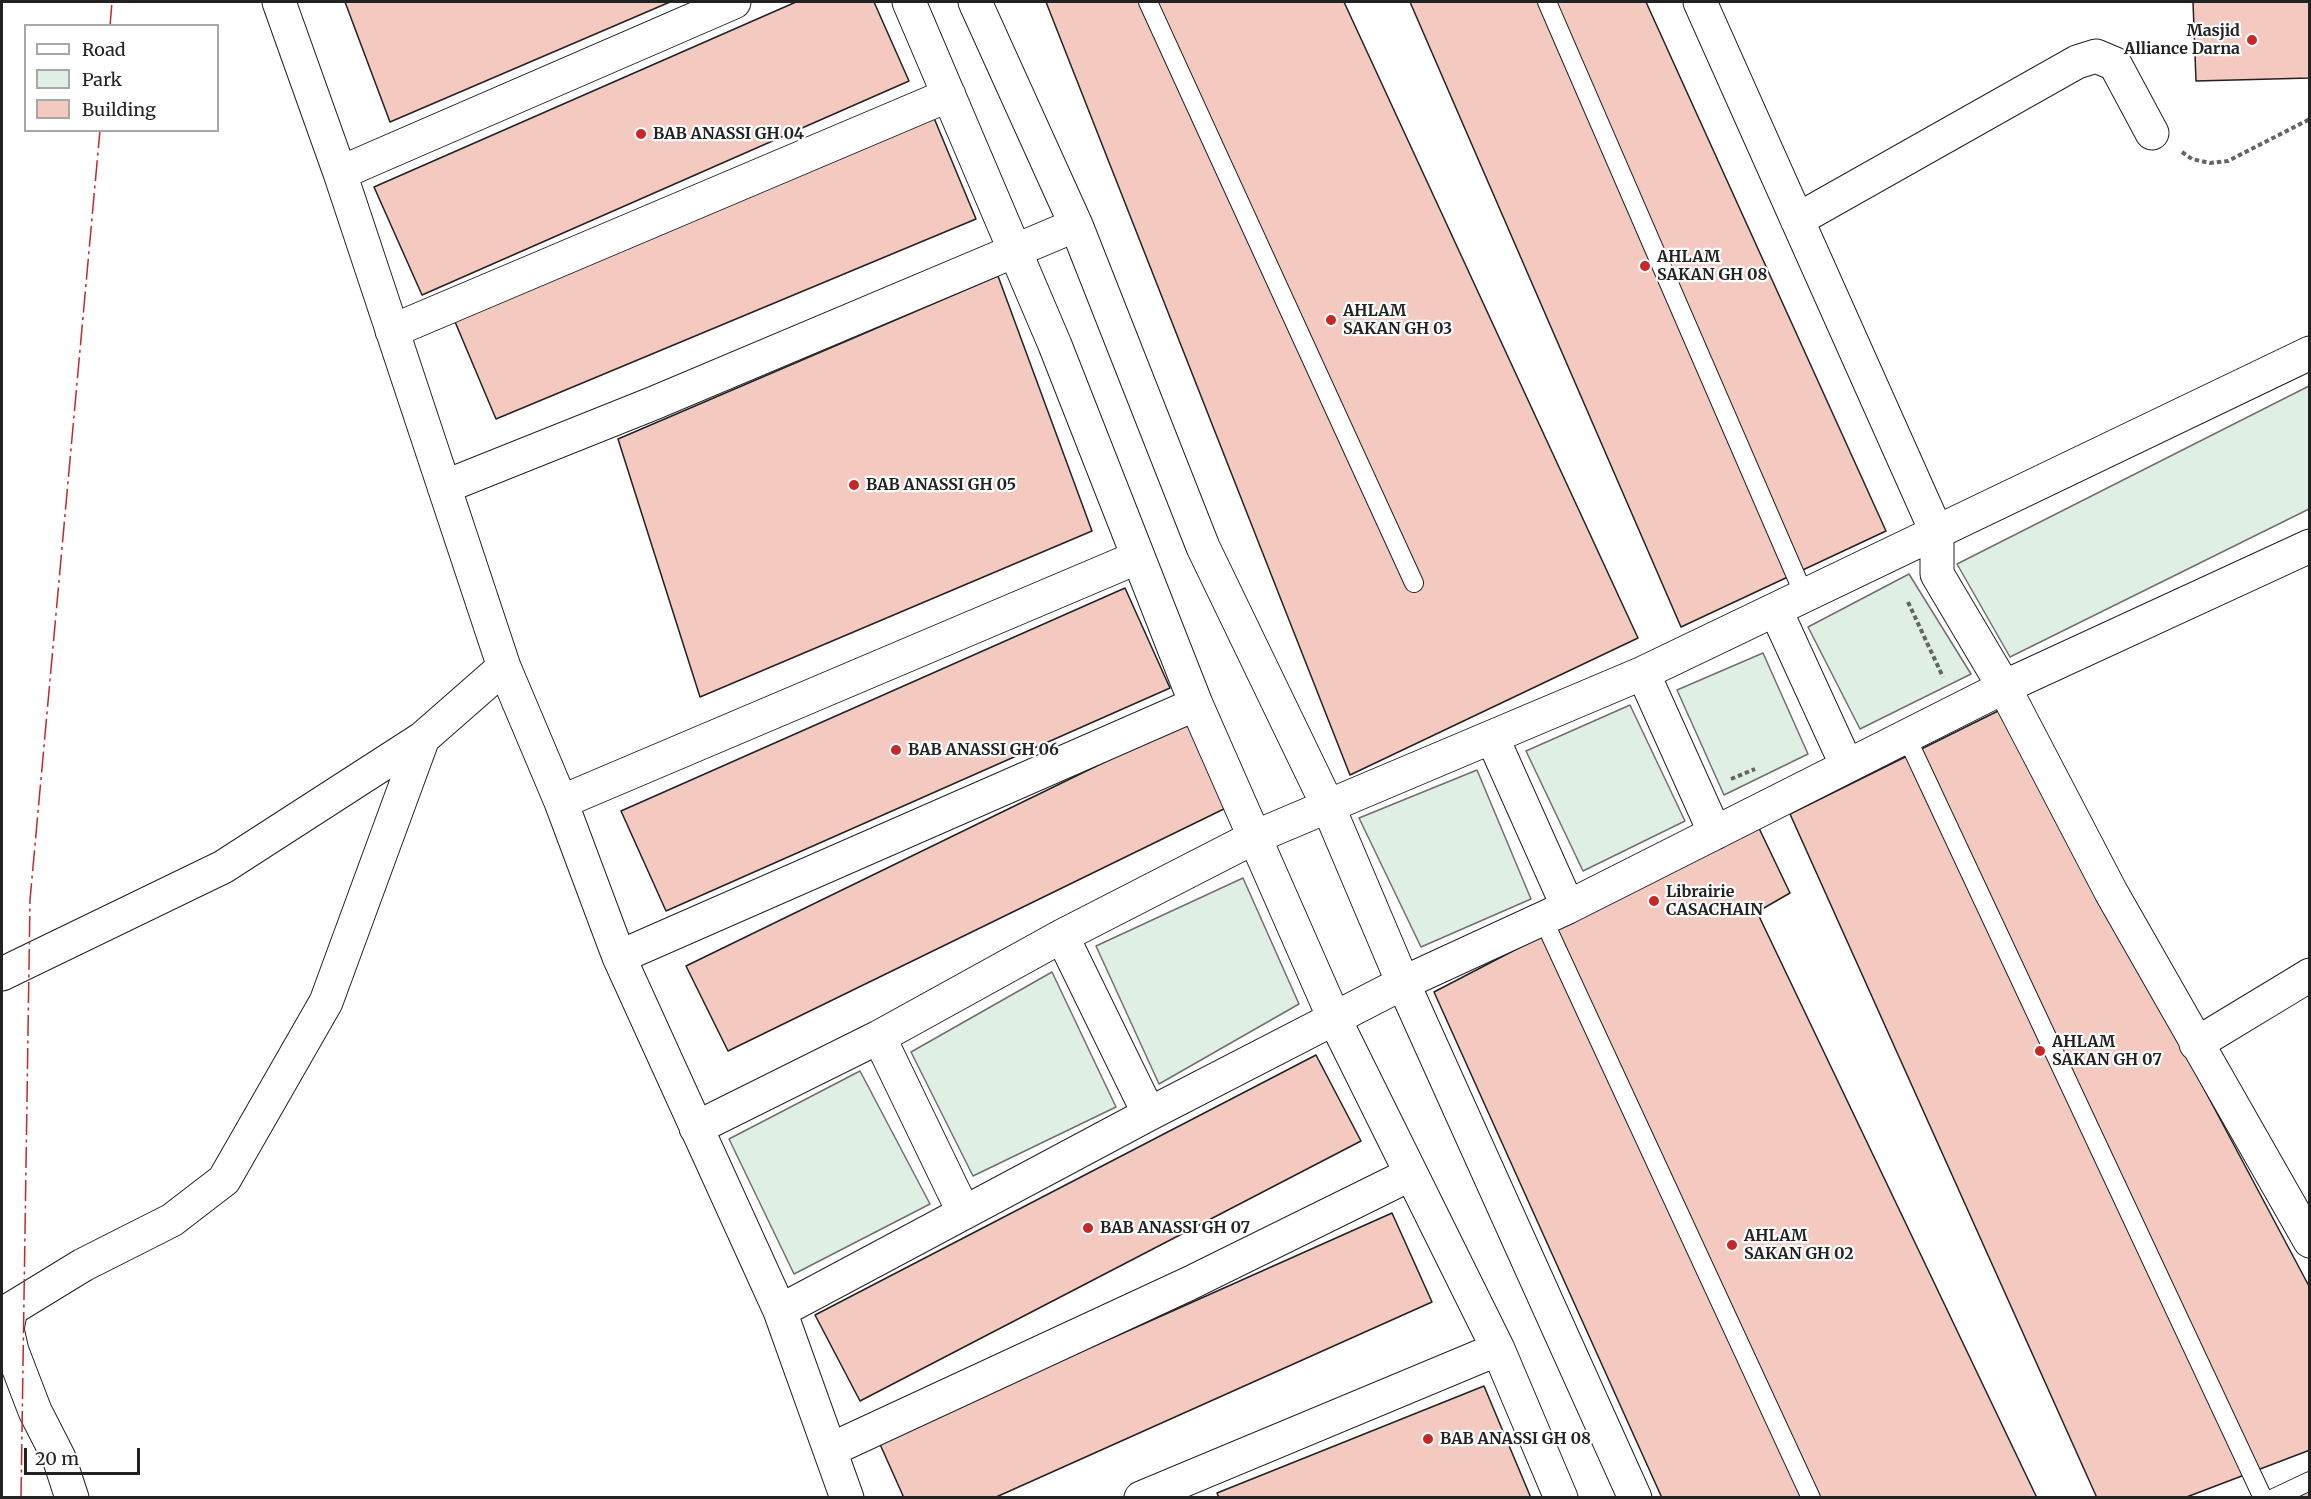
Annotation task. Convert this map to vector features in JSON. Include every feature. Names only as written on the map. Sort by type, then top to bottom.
[{"type":"street","points":[[340,173],[734,2]]},
{"type":"street","points":[[909,2],[1013,252],[1055,345],[1196,705],[1334,1018],[1498,1349],[1561,1497]]},
{"type":"street","points":[[975,2],[1076,225],[1203,547],[1328,806],[1403,982],[1635,1497]]},
{"type":"street","points":[[1700,2],[1937,532],[1937,574],[2004,687],[2111,892],[2196,1044],[2310,1240]]},
{"type":"street","points":[[288,5],[340,173],[504,667],[561,802],[619,957],[780,1311],[847,1497]]},
{"type":"street","points":[[1797,220],[2077,62],[2096,56],[2115,64],[2152,133]]},
{"type":"street","points":[[392,331],[949,95]]},
{"type":"street","points":[[444,487],[654,404],[1076,225]]},
{"type":"street","points":[[696,1128],[879,1037],[1062,936],[1255,837],[1643,673],[1791,604],[2310,353]]},
{"type":"street","points":[[780,1311],[1149,1114],[1403,982],[1555,913],[2004,687],[2310,546]]},
{"type":"street","points":[[561,802],[1137,558]]},
{"type":"street","points":[[1791,604],[1847,766]]},
{"type":"street","points":[[2,974],[223,867],[423,738],[504,667]]},
{"type":"street","points":[[1643,673],[1715,833]]},
{"type":"street","points":[[619,957],[1196,705]]},
{"type":"street","points":[[1492,737],[1555,913]]},
{"type":"street","points":[[72,1497],[59,1458],[36,1411],[12,1351],[7,1329],[11,1308],[83,1265],[172,1220],[224,1180],[326,1002],[423,738]]},
{"type":"street","points":[[1062,936],[1149,1114]]},
{"type":"street","points":[[2196,1044],[2310,975]]},
{"type":"street","points":[[879,1037],[964,1213]]},
{"type":"street","points":[[830,1450],[1188,1284],[1412,1174]]},
{"type":"street","points":[[1141,1497],[1184,1489],[1498,1349]]},
{"type":"lane","points":[[1148,2],[1414,583]]},
{"type":"lane","points":[[1547,2],[1791,604]]},
{"type":"lane","points":[[1906,736],[2263,1497]]},
{"type":"lane","points":[[1555,913],[1811,1497]]},
{"type":"lane","points":[[2274,1497],[2310,1481]]},
{"type":"path","points":[[2152,133],[2192,159],[2210,163],[2228,160],[2310,119]]},
{"type":"path","points":[[1906,599],[1947,685]]},
{"type":"green space","points":[[2309,386],[2309,509],[2010,657],[1957,564]]},
{"type":"green space","points":[[1909,574],[1971,674],[1860,729],[1808,627]]},
{"type":"green space","points":[[1763,653],[1808,754],[1724,795],[1677,690]]},
{"type":"green space","points":[[1630,705],[1685,821],[1583,871],[1526,751]]},
{"type":"green space","points":[[1477,770],[1531,899],[1421,947],[1359,818]]},
{"type":"green space","points":[[1243,878],[1299,1004],[1159,1084],[1096,946]]},
{"type":"green space","points":[[1052,972],[1116,1107],[973,1176],[911,1052]]},
{"type":"green space","points":[[860,1071],[930,1204],[794,1274],[729,1139]]},
{"type":"building","points":[[345,2],[670,2],[390,122]]},
{"type":"building","name":"BAB ANASSI GH 04","points":[[796,2],[874,2],[909,81],[422,295],[374,187]]},
{"type":"building","name":"AHLAM SAKAN GH 03","points":[[1046,2],[1344,2],[1638,638],[1350,775]]},
{"type":"building","name":"AHLAM SAKAN GH 08","points":[[1410,2],[1646,2],[1886,531],[1681,627]]},
{"type":"building","name":"Masjid Alliance Darna","points":[[2193,2],[2310,2],[2310,78],[2196,81]]},
{"type":"building","points":[[934,118],[976,219],[496,419],[453,317]]},
{"type":"building","name":"BAB ANASSI GH 05","points":[[998,276],[1092,531],[700,697],[618,439]]},
{"type":"building","name":"BAB ANASSI GH 06","points":[[1125,588],[1170,688],[666,911],[621,811]]},
{"type":"building","name":"AHLAM SAKAN GH 07","points":[[2002,709],[2310,1288],[2310,1450],[2184,1498],[2097,1498],[1790,814]]},
{"type":"building","points":[[1191,720],[1232,805],[728,1051],[686,966]]},
{"type":"building","name":"AHLAM SAKAN GH 02","points":[[1757,824],[1790,893],[1757,912],[2037,1498],[1662,1498],[1434,992]]},
{"type":"building","name":"BAB ANASSI GH 07","points":[[1316,1055],[1361,1141],[860,1401],[815,1315]]},
{"type":"building","points":[[1392,1213],[1432,1302],[994,1498],[904,1498],[879,1442]]},
{"type":"building","name":"BAB ANASSI GH 08","points":[[1484,1386],[1531,1498],[1219,1498],[1217,1493]]},
{"type":"building","points":[[2310,1485],[2310,1498],[2276,1498]]},
{"type":"power","points":[[110,24],[112,2]]},
{"type":"power","points":[[21,1498],[30,900],[100,132]]},
{"type":"place","name":"Masjid Alliance Darna","points":[[2252,40]]},
{"type":"place","name":"BAB ANASSI GH 04","points":[[641,134]]},
{"type":"place","name":"AHLAM SAKAN GH 08","points":[[1645,266]]},
{"type":"place","name":"AHLAM SAKAN GH 03","points":[[1331,320]]},
{"type":"place","name":"BAB ANASSI GH 05","points":[[854,485]]},
{"type":"place","name":"BAB ANASSI GH 06","points":[[896,750]]},
{"type":"place","name":"Librairie CASACHAIN","points":[[1654,901]]},
{"type":"place","name":"AHLAM SAKAN GH 07","points":[[2040,1051]]},
{"type":"place","name":"BAB ANASSI GH 07","points":[[1088,1228]]},
{"type":"place","name":"AHLAM SAKAN GH 02","points":[[1732,1245]]},
{"type":"place","name":"BAB ANASSI GH 08","points":[[1428,1439]]}]
